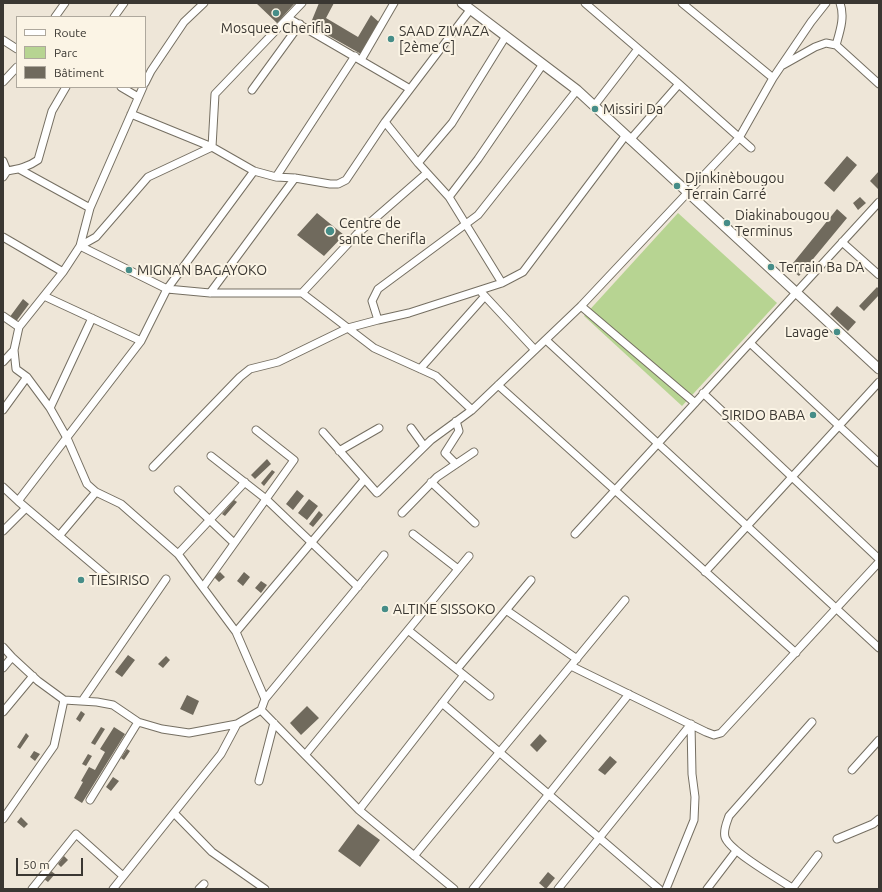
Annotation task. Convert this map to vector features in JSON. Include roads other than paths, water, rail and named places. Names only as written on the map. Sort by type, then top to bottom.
[{"type":"street","points":[[56,16],[65,3]]},
{"type":"street","points":[[115,16],[124,3]]},
{"type":"street","points":[[146,82],[151,71],[184,22],[204,3]]},
{"type":"street","points":[[212,147],[215,94],[302,3]]},
{"type":"street","points":[[276,177],[394,3]]},
{"type":"street","points":[[462,3],[576,90],[879,369]]},
{"type":"street","points":[[585,3],[594,6],[638,49],[751,148]]},
{"type":"street","points":[[682,3],[773,78]]},
{"type":"street","points":[[836,45],[842,21],[842,8],[840,3]]},
{"type":"street","points":[[323,432],[377,493],[424,446],[472,410],[581,306],[739,138],[773,78],[822,4]]},
{"type":"street","points":[[131,114],[212,147],[254,171],[276,177],[338,184],[346,180],[384,122],[470,10]]},
{"type":"street","points":[[288,18],[410,89]]},
{"type":"street","points":[[252,90],[300,24]]},
{"type":"street","points":[[418,163],[452,123],[506,36]]},
{"type":"street","points":[[3,40],[16,48]]},
{"type":"street","points":[[781,66],[815,47],[826,43],[836,45],[879,84]]},
{"type":"street","points":[[594,106],[638,49]]},
{"type":"street","points":[[449,197],[478,159],[543,64]]},
{"type":"street","points":[[3,82],[16,68]]},
{"type":"street","points":[[153,467],[240,377],[250,369],[278,362],[348,328],[409,313],[502,282],[522,272],[628,138],[679,84]]},
{"type":"street","points":[[3,161],[5,174],[31,165],[38,160],[52,111],[65,88]]},
{"type":"street","points":[[123,88],[138,97]]},
{"type":"street","points":[[142,88],[90,208],[80,246],[63,272],[19,327],[14,350],[16,369],[27,377],[50,408],[67,438],[87,484],[96,492],[121,504],[178,554],[236,632],[265,699]]},
{"type":"street","points":[[378,320],[372,301],[378,289],[478,215],[576,90]]},
{"type":"street","points":[[384,122],[449,197],[502,282]]},
{"type":"street","points":[[80,246],[96,237],[148,177],[212,147]]},
{"type":"street","points":[[18,169],[90,208]]},
{"type":"street","points":[[18,501],[142,341],[167,289],[254,171]]},
{"type":"street","points":[[302,293],[357,234],[427,173]]},
{"type":"street","points":[[210,293],[295,178]]},
{"type":"street","points":[[575,534],[879,202]]},
{"type":"street","points":[[3,237],[63,272]]},
{"type":"street","points":[[842,242],[879,275]]},
{"type":"street","points":[[80,246],[167,289],[210,293],[302,293],[374,348],[436,376],[472,410]]},
{"type":"street","points":[[479,290],[535,350]]},
{"type":"street","points":[[44,296],[142,341]]},
{"type":"street","points":[[420,369],[485,296]]},
{"type":"street","points":[[581,306],[695,403]]},
{"type":"street","points":[[3,316],[19,327]]},
{"type":"street","points":[[50,408],[92,318]]},
{"type":"street","points":[[546,340],[879,648]]},
{"type":"street","points":[[750,343],[879,462]]},
{"type":"street","points":[[3,362],[14,350]]},
{"type":"street","points":[[3,410],[27,377]]},
{"type":"street","points":[[705,572],[879,382]]},
{"type":"street","points":[[498,385],[796,652]]},
{"type":"street","points":[[571,666],[714,735],[721,734],[879,561],[704,393]]},
{"type":"street","points":[[456,421],[458,431],[445,453],[456,464]]},
{"type":"street","points":[[339,451],[379,428]]},
{"type":"street","points":[[411,428],[424,446]]},
{"type":"street","points":[[202,587],[294,460],[256,430]]},
{"type":"street","points":[[402,513],[436,476],[474,452]]},
{"type":"street","points":[[210,456],[266,499],[358,587]]},
{"type":"street","points":[[236,632],[364,480]]},
{"type":"street","points":[[178,554],[245,482]]},
{"type":"street","points":[[431,482],[476,523]]},
{"type":"street","points":[[3,487],[110,579]]},
{"type":"street","points":[[178,490],[234,543]]},
{"type":"street","points":[[59,536],[96,492]]},
{"type":"street","points":[[3,531],[26,508]]},
{"type":"street","points":[[413,534],[458,568]]},
{"type":"street","points":[[3,647],[12,658],[64,700],[113,705],[138,722],[162,729],[189,733],[237,724],[260,710],[265,699],[384,556]]},
{"type":"street","points":[[305,755],[469,556]]},
{"type":"street","points":[[82,701],[166,579]]},
{"type":"street","points":[[457,669],[531,580]]},
{"type":"street","points":[[414,856],[625,600]]},
{"type":"street","points":[[506,610],[577,659]]},
{"type":"street","points":[[408,630],[490,696]]},
{"type":"street","points":[[3,668],[12,658]]},
{"type":"street","points":[[359,810],[464,675]]},
{"type":"street","points":[[3,712],[33,676]]},
{"type":"street","points":[[473,889],[629,694]]},
{"type":"street","points":[[3,819],[54,746],[64,700]]},
{"type":"street","points":[[442,703],[659,889]]},
{"type":"street","points":[[260,710],[359,810],[454,889]]},
{"type":"street","points":[[90,800],[138,722]]},
{"type":"street","points":[[812,722],[729,816],[725,826],[725,838],[736,851],[793,889],[818,855]]},
{"type":"street","points":[[259,781],[274,723]]},
{"type":"street","points":[[113,889],[221,754],[237,724]]},
{"type":"street","points":[[558,889],[691,724]]},
{"type":"street","points":[[666,889],[694,820],[695,797],[692,774],[691,724]]},
{"type":"street","points":[[852,770],[879,740]]},
{"type":"street","points":[[174,813],[212,852],[265,889]]},
{"type":"street","points":[[837,839],[873,824],[879,819]]},
{"type":"street","points":[[32,889],[76,834],[123,876]]},
{"type":"street","points":[[707,889],[736,851]]},
{"type":"place","name":"Mosquee Cherifla","points":[[276,13]]},
{"type":"place","name":"SAAD ZIWAZA [2ème C]","points":[[391,39]]},
{"type":"place","name":"Missiri Da","points":[[595,109]]},
{"type":"place","name":"Djinkinèbougou Terrain Carré","points":[[677,186]]},
{"type":"place","name":"Diakinabougou Terminus","points":[[727,223]]},
{"type":"place","name":"Centre de sante Cherifla","points":[[330,231]]},
{"type":"place","name":"Terrain Ba DA","points":[[771,267]]},
{"type":"place","name":"MIGNAN BAGAYOKO","points":[[129,270]]},
{"type":"place","name":"Lavage","points":[[837,332]]},
{"type":"place","name":"SIRIDO BABA","points":[[813,415]]},
{"type":"place","name":"TIESIRISO","points":[[81,580]]},
{"type":"place","name":"ALTINE SISSOKO","points":[[385,609]]}]
